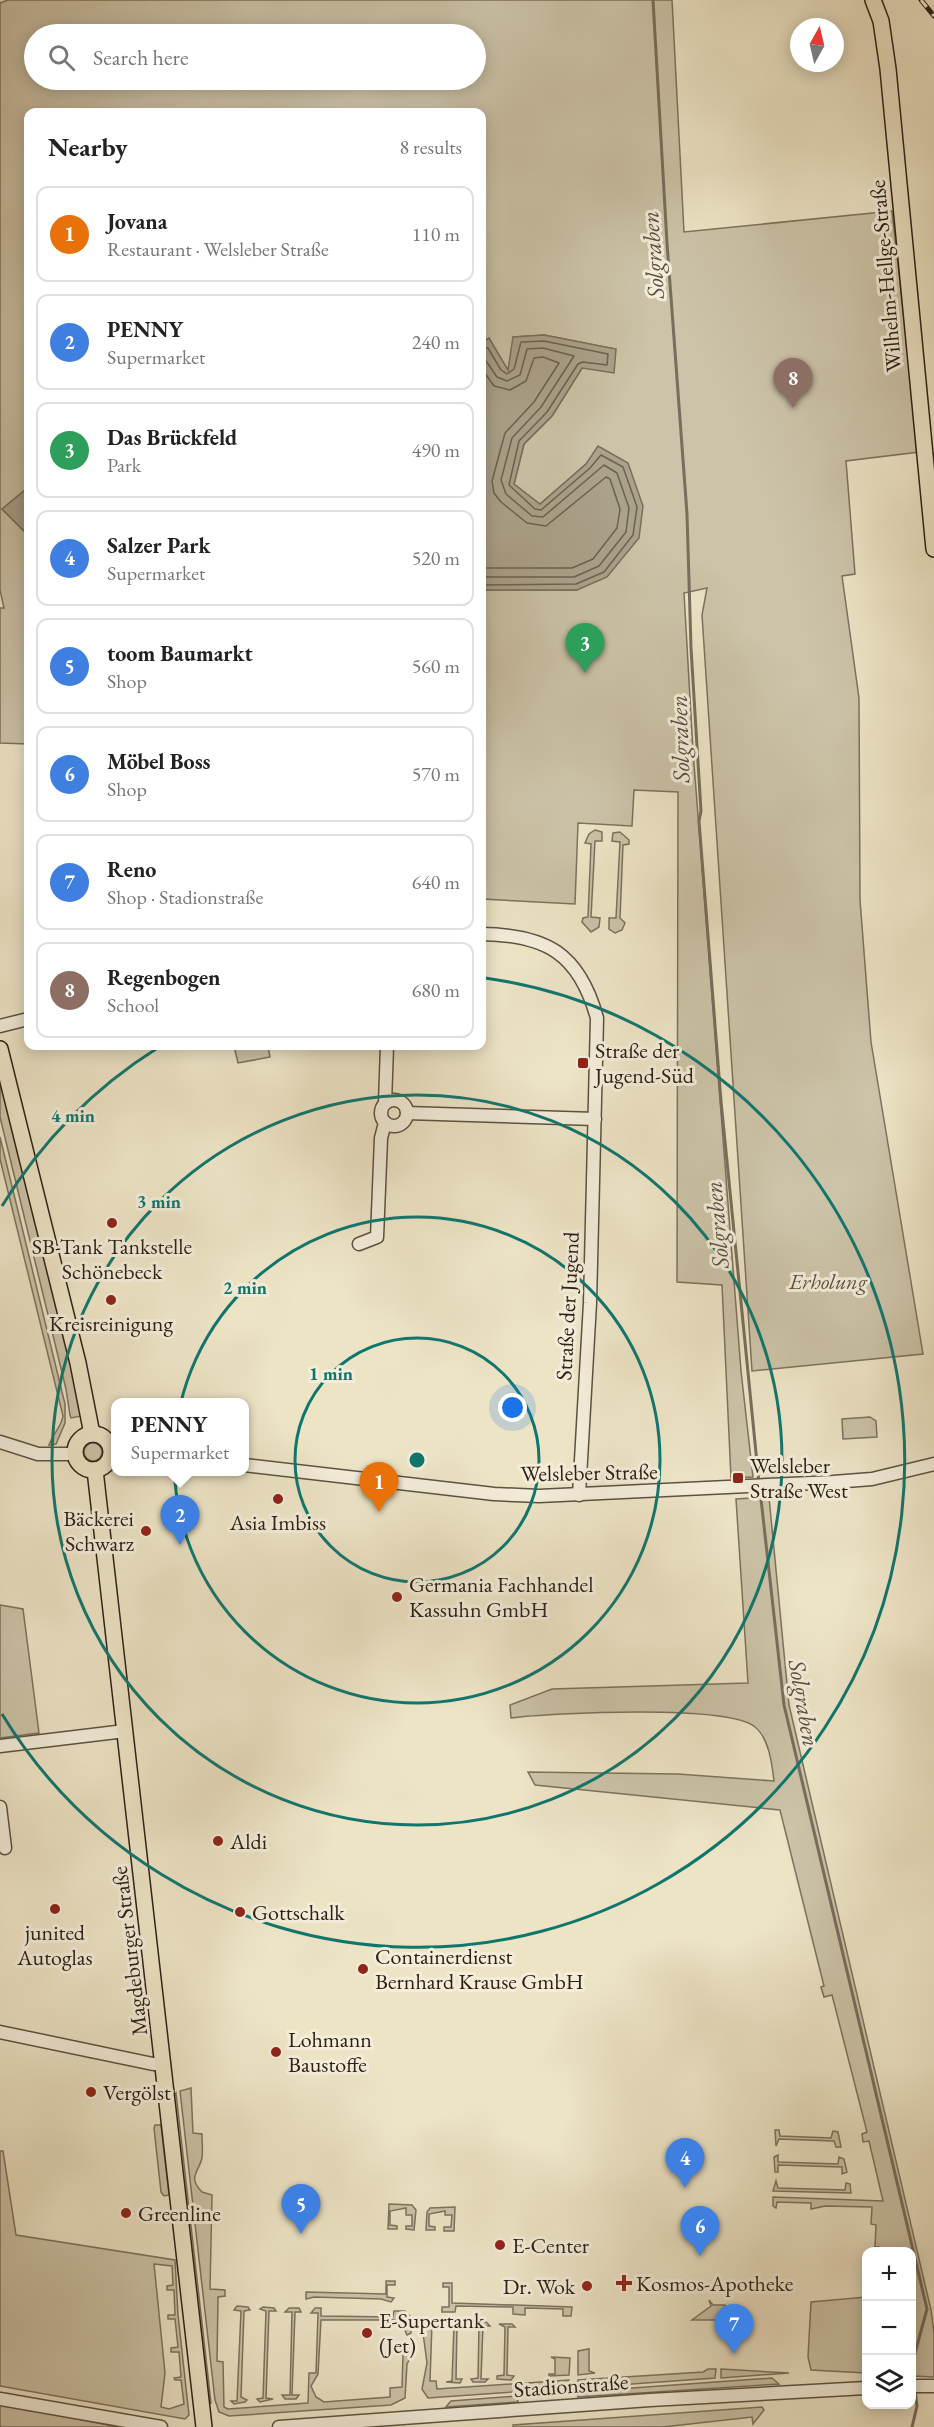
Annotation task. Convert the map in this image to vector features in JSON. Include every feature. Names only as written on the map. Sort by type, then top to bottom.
[{"type":"main road","name":"Wilhelm-Hellge-Straße","points":[[873,0],[881,21],[888,60],[934,549]]},
{"type":"main road","points":[[0,1049],[78,1363],[92,1434]]},
{"type":"main road","points":[[111,1447],[104,1438],[92,1434],[78,1441],[74,1454],[80,1465],[95,1470],[106,1465],[111,1454]]},
{"type":"main road","name":"Magdeburger Straße","points":[[95,1470],[204,2427]]},
{"type":"street","name":"Straße der Jugend","points":[[486,934],[520,937],[545,944],[565,957],[583,983],[597,1018],[590,1293],[579,1495]]},
{"type":"street","points":[[0,1026],[24,1020]]},
{"type":"street","points":[[387,1050],[385,1103],[380,1115],[385,1123],[392,1127],[400,1125],[407,1113]]},
{"type":"street","points":[[385,1103],[400,1101],[407,1113]]},
{"type":"street","points":[[407,1113],[595,1119]]},
{"type":"street","points":[[359,1244],[376,1237],[381,1138],[385,1123]]},
{"type":"street","points":[[0,1442],[38,1454],[74,1454]]},
{"type":"street","name":"Welsleber Straße","points":[[249,1466],[494,1494],[579,1495],[761,1487],[872,1479],[934,1464]]},
{"type":"street","points":[[0,1746],[125,1731]]},
{"type":"street","points":[[0,1807],[5,1848]]},
{"type":"street","points":[[0,2032],[153,2064],[164,2064]]},
{"type":"street","name":"Stadionstraße","points":[[279,2427],[686,2398],[862,2388]]},
{"type":"street","points":[[0,2399],[161,2427]]},
{"type":"green space","name":"Erholung","points":[[8,0],[672,0],[684,232],[892,211],[919,452],[846,461],[855,574],[842,576],[859,698],[860,900],[871,1042],[923,1354],[752,1371],[702,615],[707,588],[684,593],[693,751],[741,1371],[753,1477],[731,1478],[722,1285],[677,1282],[678,792],[634,790],[632,826],[578,823],[575,904],[486,899],[486,590],[577,590],[586,464],[539,505],[514,484],[524,444],[552,416],[582,368],[615,349],[544,335],[514,337],[508,371],[489,338],[486,340],[486,108],[24,108],[24,491],[2,509],[24,531],[24,744],[0,743],[0,608],[4,608],[0,590],[0,3]]},
{"type":"green space","points":[[595,830],[602,832],[602,841],[595,841],[591,917],[600,918],[599,927],[591,932],[582,922],[583,918],[588,917],[591,844],[585,843],[589,834]]},
{"type":"green space","points":[[620,832],[629,840],[629,844],[623,845],[620,918],[625,923],[622,930],[615,933],[609,929],[609,918],[616,918],[620,842],[612,841],[613,833]]},
{"type":"green space","points":[[235,1050],[269,1050],[270,1057],[238,1063]]},
{"type":"green space","points":[[0,1073],[73,1368],[81,1416],[71,1418],[70,1415],[66,1389],[0,1117]]},
{"type":"green space","points":[[0,1137],[65,1404],[65,1423],[56,1444],[49,1445],[63,1416],[0,1159]]},
{"type":"green space","points":[[870,1417],[876,1421],[877,1437],[843,1439],[842,1419]]},
{"type":"green space","points":[[93,1443],[99,1446],[102,1452],[99,1458],[93,1461],[87,1458],[84,1452],[87,1446]]},
{"type":"green space","points":[[769,1497],[789,1705],[931,2310],[934,2333],[934,2377],[916,2376],[916,2247],[875,2247],[876,2225],[871,2224],[872,2207],[825,2206],[811,2209],[811,2203],[777,2202],[776,2208],[773,2206],[773,2197],[883,2201],[869,2141],[863,2142],[862,2134],[867,2132],[832,1995],[824,1997],[821,1987],[824,1986],[780,1810],[535,1785],[528,1772],[678,1774],[774,1781],[764,1738],[755,1727],[738,1720],[711,1715],[638,1712],[511,1718],[510,1705],[552,1689],[748,1683],[736,1499]]},
{"type":"green space","points":[[0,1605],[23,1609],[39,1733],[0,1738]]},
{"type":"green space","points":[[191,2088],[193,2133],[202,2134],[202,2158],[195,2175],[195,2182],[202,2192],[212,2195],[210,2289],[225,2290],[225,2296],[218,2297],[217,2361],[223,2362],[224,2407],[228,2409],[308,2403],[309,2373],[316,2373],[318,2313],[311,2313],[315,2308],[321,2308],[321,2316],[393,2317],[394,2311],[405,2311],[411,2317],[411,2333],[407,2335],[402,2324],[396,2320],[321,2320],[318,2374],[311,2386],[316,2397],[324,2402],[390,2397],[390,2388],[402,2387],[403,2355],[408,2352],[411,2357],[407,2364],[405,2398],[391,2405],[229,2416],[219,2412],[215,2400],[180,2091]]},
{"type":"green space","points":[[176,2093],[211,2403],[208,2405],[174,2096]]},
{"type":"green space","points":[[155,2125],[161,2125],[169,2195],[164,2196],[161,2192]]},
{"type":"green space","points":[[775,2130],[779,2130],[780,2136],[831,2138],[833,2131],[838,2132],[841,2147],[836,2147],[834,2141],[779,2139],[776,2146]]},
{"type":"green space","points":[[0,2151],[3,2151],[16,2235],[175,2260],[178,2315],[189,2415],[185,2419],[0,2386]],"holes":[[[154,2264],[172,2266],[173,2285],[167,2286],[167,2290],[174,2290],[175,2315],[168,2315],[168,2319],[175,2319],[178,2347],[171,2348],[171,2352],[179,2352],[181,2377],[174,2378],[181,2380],[184,2404],[169,2409],[161,2407],[165,2373]]]},
{"type":"green space","points":[[778,2155],[778,2162],[838,2164],[839,2157],[844,2159],[847,2172],[842,2174],[842,2167],[778,2165],[778,2172],[775,2172],[774,2157]]},
{"type":"green space","points":[[776,2181],[778,2188],[845,2190],[846,2183],[850,2184],[851,2193],[773,2191]]},
{"type":"green space","points":[[389,2204],[412,2205],[416,2210],[414,2230],[406,2229],[406,2226],[412,2226],[412,2215],[406,2215],[406,2208],[390,2211],[390,2225],[397,2226],[397,2229],[388,2229]]},
{"type":"green space","points":[[455,2207],[454,2231],[444,2231],[444,2227],[451,2227],[452,2215],[445,2215],[445,2211],[429,2214],[429,2226],[435,2227],[435,2230],[426,2230],[427,2212],[430,2208]]},
{"type":"green space","points":[[386,2281],[395,2281],[395,2285],[387,2285],[387,2297],[394,2298],[391,2302],[381,2299],[314,2297],[306,2299],[306,2292],[386,2294]]},
{"type":"green space","points":[[443,2283],[452,2283],[452,2303],[572,2307],[571,2316],[563,2316],[563,2309],[525,2308],[525,2315],[513,2314],[513,2307],[456,2306],[455,2312],[442,2312],[442,2307],[449,2307],[449,2287],[443,2287]]},
{"type":"green space","points":[[862,2297],[862,2373],[811,2370],[808,2357],[811,2302]]},
{"type":"green space","points":[[709,2300],[713,2305],[725,2305],[725,2316],[718,2316],[717,2320],[692,2320],[711,2306]]},
{"type":"green space","points":[[237,2306],[248,2307],[250,2310],[244,2311],[241,2397],[247,2400],[234,2404],[231,2401],[237,2401],[241,2311],[234,2310]]},
{"type":"green space","points":[[274,2308],[276,2311],[269,2311],[266,2398],[273,2399],[260,2402],[257,2399],[263,2398],[266,2311],[260,2309]]},
{"type":"green space","points":[[289,2308],[299,2308],[301,2312],[295,2312],[292,2395],[299,2395],[296,2399],[285,2399],[282,2395],[290,2395],[292,2312],[285,2312]]},
{"type":"green space","points":[[431,2321],[438,2323],[432,2324],[430,2381],[436,2381],[437,2389],[569,2380],[569,2388],[428,2398],[422,2389],[427,2363],[423,2333],[425,2324]]},
{"type":"green space","points":[[448,2321],[463,2323],[457,2325],[456,2379],[462,2379],[460,2383],[446,2382],[452,2381],[454,2325],[448,2324]]},
{"type":"green space","points":[[477,2322],[486,2322],[490,2326],[483,2326],[481,2379],[488,2379],[485,2382],[473,2382],[471,2379],[478,2378],[479,2326],[472,2325]]},
{"type":"green space","points":[[499,2324],[512,2324],[515,2327],[508,2327],[507,2375],[514,2376],[511,2380],[497,2379],[497,2376],[504,2375],[505,2327]]},
{"type":"green space","points":[[589,2349],[589,2371],[595,2373],[578,2375],[578,2351]]},
{"type":"green space","points":[[551,2357],[570,2358],[569,2375],[549,2376],[549,2374],[555,2374],[555,2359]]},
{"type":"green space","points":[[716,2369],[715,2378],[577,2388],[578,2380],[703,2372]]},
{"type":"green space","points":[[721,2369],[789,2373],[721,2378]]},
{"type":"green space","points":[[772,2378],[779,2384],[578,2397],[577,2392]]},
{"type":"green space","points":[[517,2396],[518,2402],[446,2407],[451,2401]]},
{"type":"green space","points":[[0,2404],[119,2427],[0,2427]]},
{"type":"green space","points":[[762,2407],[764,2410],[753,2424],[752,2417],[663,2427],[513,2427],[513,2425]]},
{"type":"water","points":[[544,335],[616,349],[614,373],[582,368],[552,416],[524,444],[514,484],[540,504],[586,464],[598,446],[628,463],[643,506],[639,538],[607,577],[577,590],[486,590],[486,340],[489,338],[508,370],[513,337]]},
{"type":"water","points":[[24,491],[24,531],[2,509]]},
{"type":"waterway","name":"Solgraben","points":[[653,0],[667,243],[687,514],[691,648],[701,811],[699,821],[721,1101],[759,1483]]},
{"type":"waterway","name":"Solgraben","points":[[760,1490],[784,1705],[927,2309],[914,2355]]},
{"type":"waterway","name":"Solgraben","points":[[912,2427],[917,2406],[916,2398]]},
{"type":"railway","points":[[921,0],[934,16]]},
{"type":"place","name":"Regenbogen","points":[[793,408]]},
{"type":"place","name":"Das Brückfeld","points":[[585,673]]},
{"type":"place","name":"Straße der Jugend-Süd","points":[[583,1063]]},
{"type":"place","name":"SB-Tank Tankstelle Schönebeck","points":[[112,1223]]},
{"type":"place","name":"Kreisreinigung","points":[[111,1300]]},
{"type":"place","name":"Welsleber Straße West","points":[[738,1478]]},
{"type":"place","name":"Asia Imbiss","points":[[278,1499]]},
{"type":"place","name":"Jovana","points":[[379,1512]]},
{"type":"place","name":"Bäckerei Schwarz","points":[[146,1531]]},
{"type":"place","name":"PENNY","points":[[180,1545]]},
{"type":"place","name":"Germania Fachhandel Kassuhn GmbH","points":[[397,1597]]},
{"type":"place","name":"Aldi","points":[[218,1841]]},
{"type":"place","name":"junited Autoglas","points":[[55,1909]]},
{"type":"place","name":"Gottschalk","points":[[240,1912]]},
{"type":"place","name":"Containerdienst Bernhard Krause GmbH","points":[[363,1969]]},
{"type":"place","name":"Lohmann Baustoffe","points":[[276,2052]]},
{"type":"place","name":"Vergölst","points":[[91,2092]]},
{"type":"place","name":"Salzer Park","points":[[685,2188]]},
{"type":"place","name":"Greenline","points":[[126,2213]]},
{"type":"place","name":"toom Baumarkt","points":[[301,2234]]},
{"type":"place","name":"E-Center","points":[[500,2245]]},
{"type":"place","name":"Möbel Boss","points":[[700,2256]]},
{"type":"place","name":"Kosmos-Apotheke","points":[[624,2283]]},
{"type":"place","name":"Dr. Wok","points":[[587,2286]]},
{"type":"place","name":"E-Supertank (Jet)","points":[[367,2333]]},
{"type":"place","name":"Reno","points":[[734,2354]]}]
